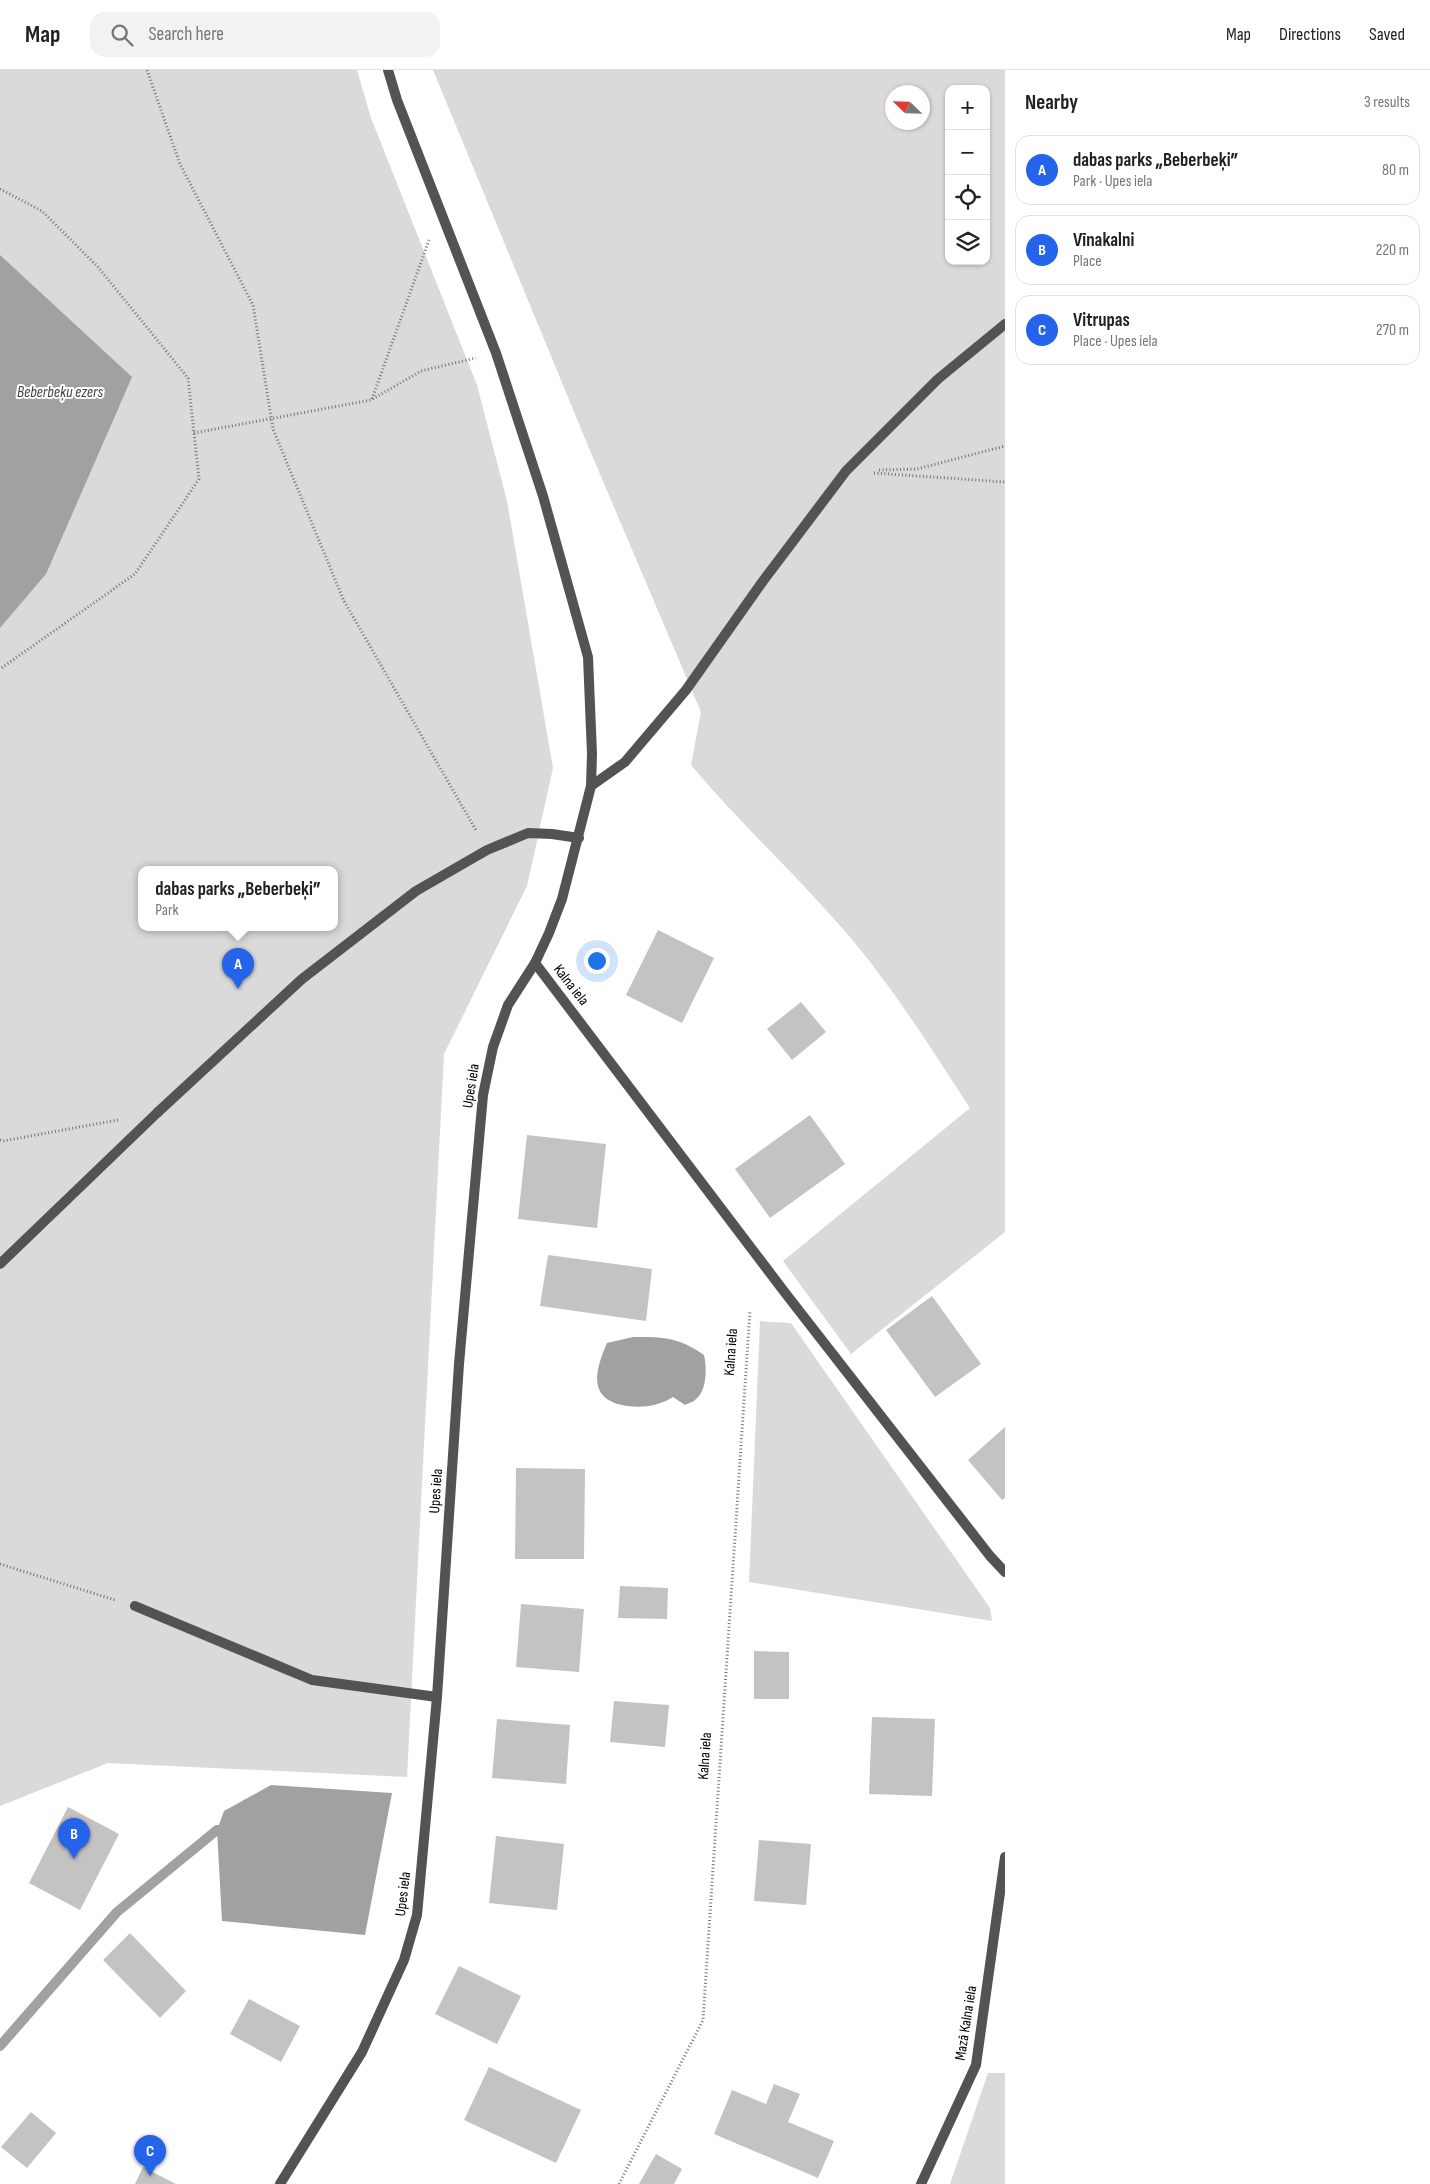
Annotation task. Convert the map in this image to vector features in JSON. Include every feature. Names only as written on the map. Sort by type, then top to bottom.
[{"type":"street","name":"Upes iela","points":[[280,2184],[362,2052],[404,1960],[417,1914],[437,1697],[459,1364],[484,1096],[493,1047],[508,1005],[550,933],[562,899],[591,786],[592,754],[588,657],[543,496],[496,353],[388,70]]},
{"type":"street","points":[[591,786],[625,762],[686,690],[763,582],[846,471],[938,379],[1005,324]]},
{"type":"street","points":[[0,1264],[158,1112],[302,979],[416,891],[487,850],[528,833],[579,838]]},
{"type":"street","name":"Kalna iela","points":[[534,963],[798,1309],[990,1556],[1005,1572]]},
{"type":"street","points":[[135,1606],[312,1680],[437,1697]]},
{"type":"street","name":"Mazā Kalna iela","points":[[921,2184],[976,2065],[1005,1857]]},
{"type":"path","points":[[148,70],[180,164],[253,305],[273,429],[344,601],[487,850]]},
{"type":"path","points":[[0,189],[42,211],[98,267],[188,378],[199,479],[135,574],[0,669]]},
{"type":"path","points":[[372,400],[440,210]]},
{"type":"path","points":[[194,432],[372,400],[421,371],[496,353]]},
{"type":"path","points":[[846,471],[917,468],[1005,446]]},
{"type":"path","points":[[846,471],[1005,482]]},
{"type":"path","points":[[0,1140],[119,1120]]},
{"type":"path","name":"Kalna iela","points":[[619,2184],[703,2020],[750,1310]]},
{"type":"path","points":[[0,1564],[135,1606]]},
{"type":"shaded area","points":[[0,70],[357,70],[371,118],[477,385],[507,501],[553,768],[527,886],[444,1054],[407,1777],[108,1763],[0,1806]]},
{"type":"shaded area","points":[[433,70],[1005,70],[1005,1232],[851,1354],[783,1261],[970,1108],[909,1016],[861,950],[691,765],[701,712],[591,453]]},
{"type":"shaded area","points":[[760,1321],[791,1323],[990,1608],[992,1621],[749,1582]]},
{"type":"shaded area","points":[[988,2073],[1005,2073],[1005,2184],[950,2184]]},
{"type":"water","name":"Beberbeķu ezers","points":[[0,255],[132,377],[46,574],[0,628]]},
{"type":"water","points":[[633,1337],[654,1337],[678,1341],[704,1355],[706,1366],[705,1378],[700,1395],[694,1401],[685,1405],[673,1397],[651,1406],[639,1407],[614,1403],[605,1398],[600,1391],[598,1374],[599,1364],[607,1343]]},
{"type":"water","points":[[271,1785],[392,1793],[365,1935],[222,1921],[217,1830],[224,1811]]},
{"type":"building","points":[[658,930],[714,958],[682,1023],[626,995]]},
{"type":"building","points":[[801,1002],[826,1032],[792,1060],[767,1029]]},
{"type":"building","points":[[810,1115],[845,1164],[770,1218],[735,1169]]},
{"type":"building","points":[[527,1135],[606,1144],[597,1228],[518,1219]]},
{"type":"building","points":[[548,1255],[652,1269],[646,1321],[540,1306]]},
{"type":"building","points":[[932,1296],[981,1364],[935,1397],[886,1330]]},
{"type":"building","points":[[1005,1427],[1005,1498],[1002,1500],[968,1460]]},
{"type":"building","points":[[516,1468],[585,1469],[584,1559],[515,1559]]},
{"type":"building","points":[[620,1586],[668,1588],[667,1619],[618,1618]]},
{"type":"building","points":[[521,1604],[584,1609],[579,1672],[516,1667]]},
{"type":"building","points":[[754,1651],[789,1652],[789,1699],[754,1699]]},
{"type":"building","points":[[614,1701],[669,1705],[665,1747],[610,1742]]},
{"type":"building","points":[[872,1717],[935,1719],[932,1796],[869,1794]]},
{"type":"building","points":[[497,1719],[570,1725],[566,1784],[492,1778]]},
{"type":"building","points":[[68,1807],[119,1834],[80,1910],[29,1883]]},
{"type":"building","points":[[496,1836],[564,1844],[557,1910],[489,1903]]},
{"type":"building","points":[[759,1840],[811,1844],[806,1905],[754,1901]]},
{"type":"building","points":[[130,1933],[186,1991],[160,2018],[103,1960]]},
{"type":"building","points":[[459,1966],[521,1996],[497,2044],[435,2014]]},
{"type":"building","points":[[249,1999],[300,2026],[281,2062],[230,2034]]},
{"type":"building","points":[[489,2067],[581,2110],[556,2163],[464,2120]]},
{"type":"building","points":[[774,2084],[800,2094],[788,2122],[834,2141],[818,2178],[714,2134],[732,2090],[766,2104]]},
{"type":"building","points":[[31,2112],[56,2133],[27,2168],[1,2147]]},
{"type":"building","points":[[656,2154],[682,2169],[674,2184],[639,2184]]},
{"type":"building","points":[[143,2167],[176,2184],[135,2184]]},
{"type":"waterway","points":[[0,2046],[117,1912],[217,1830]]},
{"type":"place","name":"dabas parks „Beberbeķi”","points":[[238,989]]},
{"type":"place","name":"Vīnakalni","points":[[74,1859]]},
{"type":"place","name":"Vitrupas","points":[[150,2176]]}]
